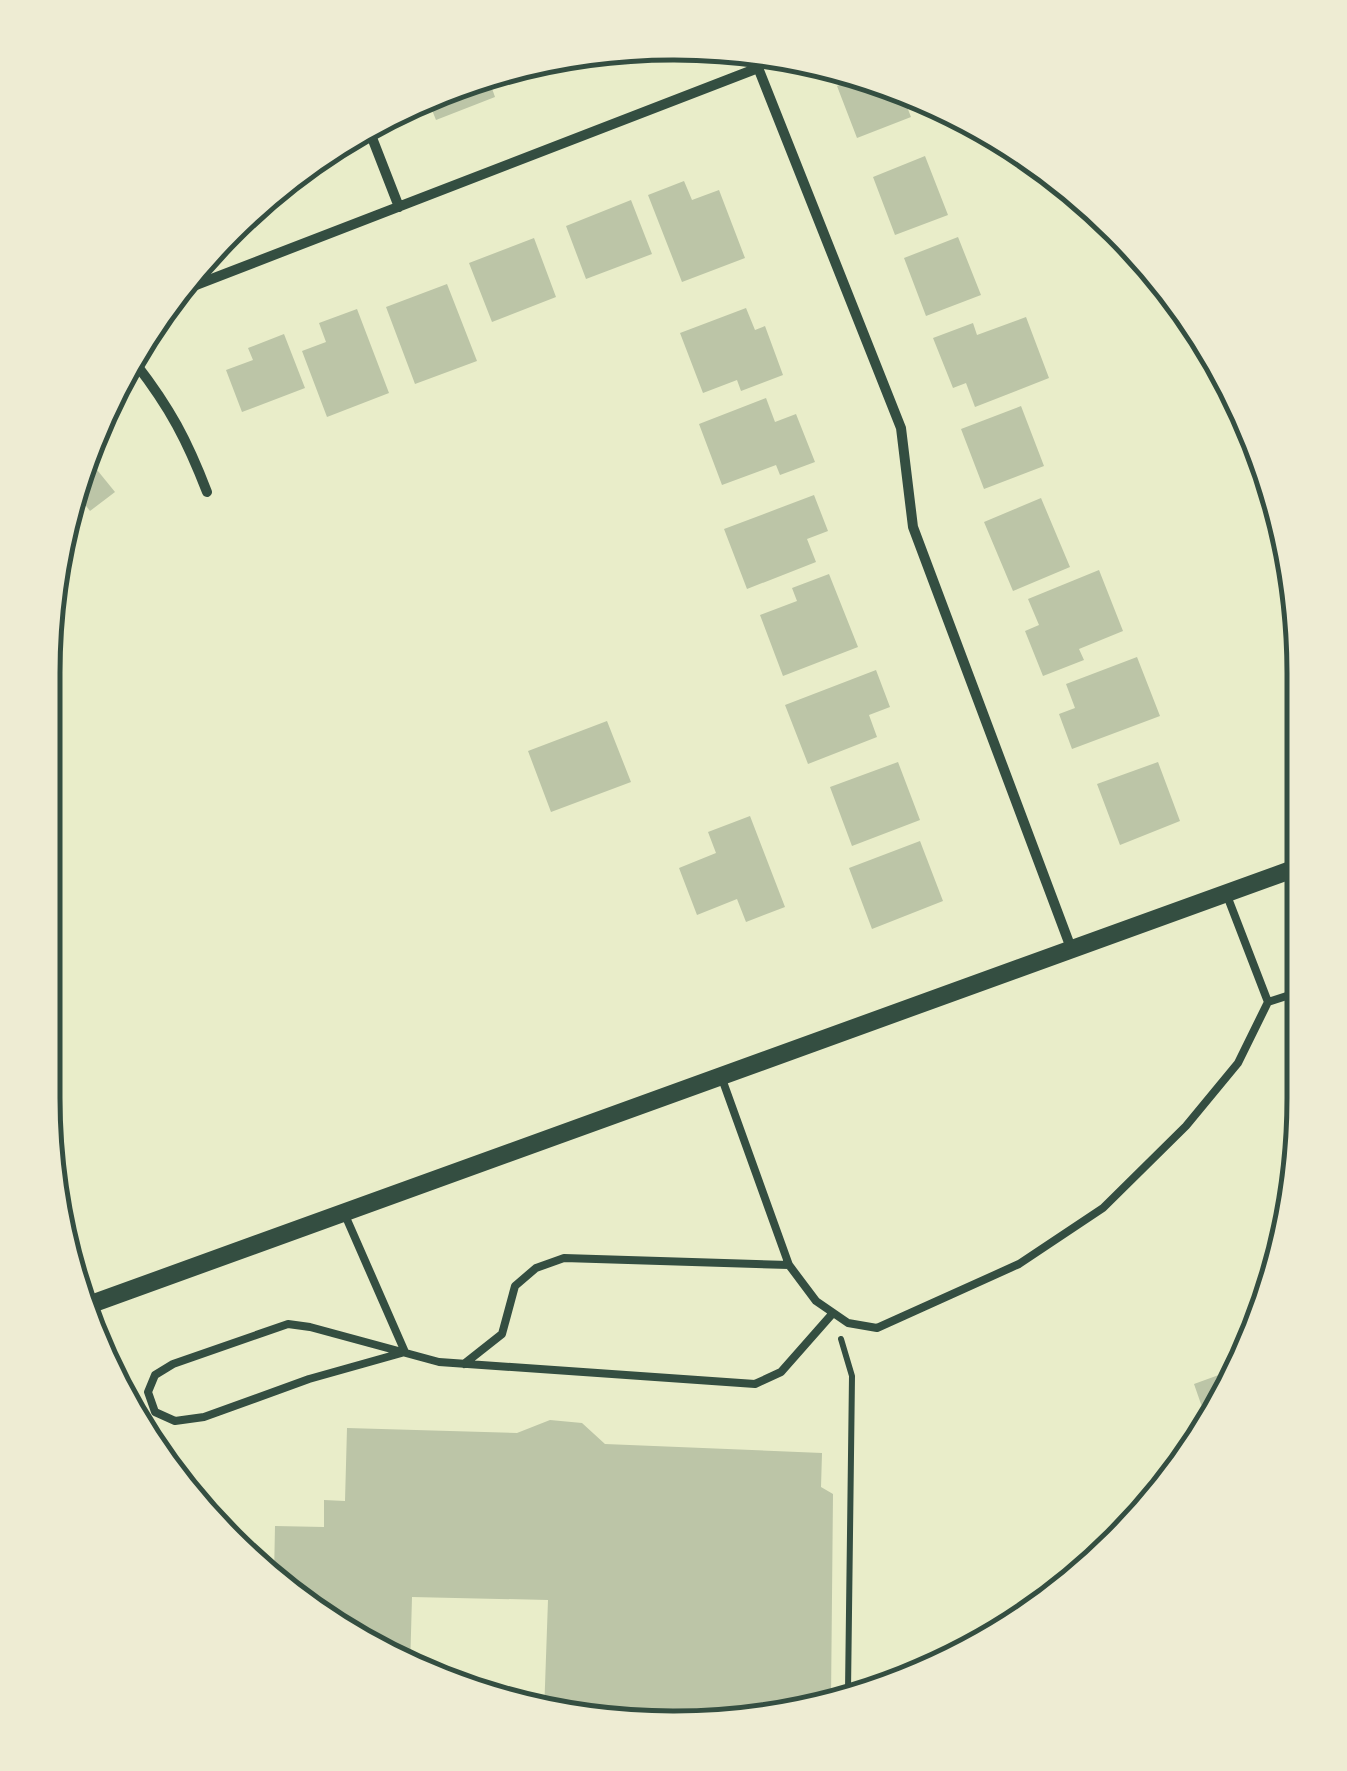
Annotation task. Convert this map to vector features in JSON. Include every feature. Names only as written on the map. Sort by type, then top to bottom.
[{"type":"street","points":[[201,283],[758,68],[901,428],[913,527],[1071,948]]},
{"type":"street","points":[[372,139],[398,207]]},
{"type":"street","points":[[140,370],[186,437],[207,492]]},
{"type":"street","points":[[96,1302],[1287,871]]},
{"type":"lane","points":[[1226,893],[1268,1002]]},
{"type":"lane","points":[[721,1076],[789,1265],[816,1301],[848,1323],[877,1328],[1019,1264],[1103,1208],[1186,1126],[1238,1062],[1268,1002],[1287,996]]},
{"type":"lane","points":[[343,1211],[405,1352]]},
{"type":"lane","points":[[464,1364],[502,1334],[515,1286],[536,1268],[564,1258],[789,1265]]},
{"type":"lane","points":[[405,1352],[309,1379],[204,1417],[175,1421],[155,1412],[148,1392],[154,1375],[174,1364],[288,1324],[405,1352],[439,1362],[755,1384],[782,1372],[833,1313]]},
{"type":"path","points":[[833,1313],[852,1376],[848,1685]]},
{"type":"building","points":[[842,84],[907,107],[911,117],[857,138],[837,86]]},
{"type":"building","points":[[492,88],[495,97],[436,120],[432,110]]},
{"type":"building","points":[[925,156],[948,215],[895,235],[873,177]]},
{"type":"building","points":[[684,181],[692,200],[719,190],[745,258],[682,282],[648,195]]},
{"type":"building","points":[[631,200],[652,254],[586,279],[566,226]]},
{"type":"building","points":[[958,237],[981,295],[926,316],[904,258]]},
{"type":"building","points":[[534,238],[556,297],[492,322],[469,263]]},
{"type":"building","points":[[447,284],[477,361],[415,384],[386,307]]},
{"type":"building","points":[[746,308],[755,330],[765,326],[783,375],[741,391],[737,380],[703,393],[680,333]]},
{"type":"building","points":[[357,309],[389,393],[327,417],[302,351],[326,342],[319,323]]},
{"type":"building","points":[[1026,317],[1049,378],[975,407],[966,383],[953,388],[933,338],[973,323],[977,335]]},
{"type":"building","points":[[284,334],[305,388],[242,412],[226,370],[253,360],[248,348]]},
{"type":"building","points":[[766,398],[775,422],[796,414],[815,462],[780,475],[776,465],[722,485],[699,424]]},
{"type":"building","points":[[1021,406],[1044,466],[984,489],[961,429]]},
{"type":"building","points":[[96,468],[115,492],[90,511],[84,504]]},
{"type":"building","points":[[814,495],[828,531],[807,539],[816,562],[747,589],[724,529]]},
{"type":"building","points":[[1041,498],[1070,567],[1013,591],[984,522]]},
{"type":"building","points":[[1099,570],[1123,631],[1079,649],[1084,660],[1043,676],[1025,631],[1039,625],[1028,599]]},
{"type":"building","points":[[829,574],[858,647],[783,676],[760,615],[797,601],[792,588]]},
{"type":"building","points":[[1137,657],[1160,716],[1072,749],[1059,714],[1075,708],[1066,684]]},
{"type":"building","points":[[876,670],[890,707],[869,715],[877,737],[808,764],[785,705]]},
{"type":"building","points":[[607,721],[631,782],[551,812],[528,751]]},
{"type":"building","points":[[898,762],[920,820],[852,846],[830,787]]},
{"type":"building","points":[[1158,762],[1180,821],[1120,845],[1097,784]]},
{"type":"building","points":[[750,816],[785,907],[746,922],[737,899],[697,915],[679,868],[716,853],[708,832]]},
{"type":"building","points":[[920,841],[943,901],[872,929],[849,868]]},
{"type":"building","points":[[1221,1374],[1202,1408],[1194,1384]]},
{"type":"building","points":[[550,1420],[582,1423],[605,1444],[822,1453],[821,1487],[833,1494],[831,1690],[714,1710],[633,1710],[554,1699],[545,1697],[548,1600],[412,1597],[410,1652],[333,1608],[274,1563],[275,1526],[324,1527],[324,1500],[345,1501],[347,1428],[517,1433]]}]
